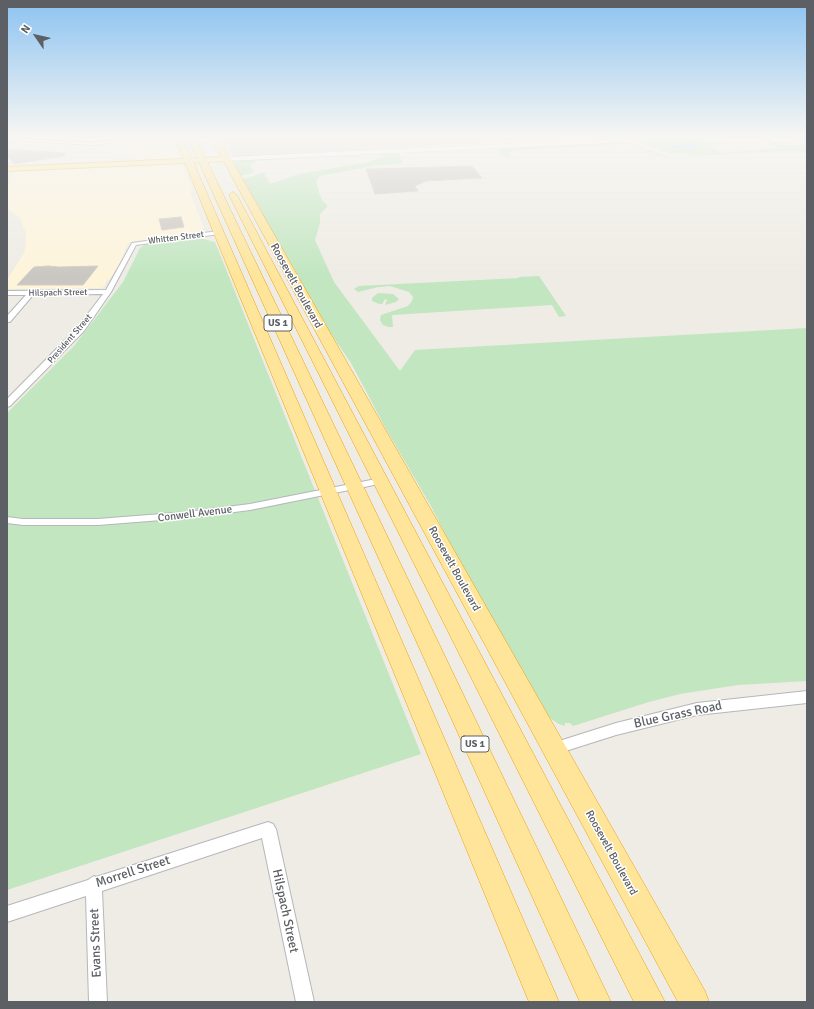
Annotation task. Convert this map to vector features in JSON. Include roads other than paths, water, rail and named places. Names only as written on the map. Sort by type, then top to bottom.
[{"type":"highway","name":"US 1","points":[[197,183],[544,1002]]},
{"type":"highway","name":"US 1","points":[[212,183],[596,1002]]},
{"type":"highway","name":"Roosevelt Boulevard","points":[[227,183],[650,1002]]},
{"type":"highway","name":"Roosevelt Boulevard","points":[[237,183],[248,199],[694,1002]]},
{"type":"highway","points":[[246,220],[248,199]]},
{"type":"highway","points":[[281,288],[311,313]]},
{"type":"highway","points":[[291,351],[291,405]]},
{"type":"street","name":"Whitten Street","points":[[134,244],[218,233]]},
{"type":"street","name":"President Street","points":[[7,404],[81,329],[108,292],[134,244]]},
{"type":"street","name":"Hilspach Street","points":[[7,293],[108,292]]},
{"type":"street","points":[[7,320],[31,293]]},
{"type":"street","name":"Conwell Avenue","points":[[7,520],[23,522],[98,522],[158,518],[250,507],[381,481]]},
{"type":"street","name":"Blue Grass Road","points":[[553,749],[630,725],[697,708],[807,697]]},
{"type":"street","name":"Hilspach Street","points":[[259,832],[268,829],[305,1002]]},
{"type":"street","name":"Morrell Street","points":[[7,914],[94,884],[259,832]]},
{"type":"street","name":"Evans Street","points":[[94,884],[98,1002]]}]
